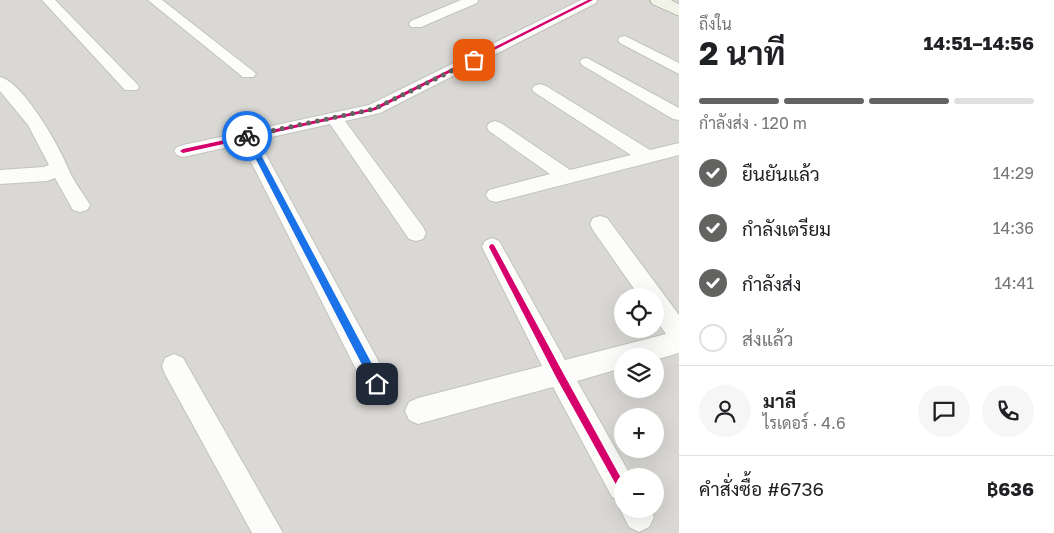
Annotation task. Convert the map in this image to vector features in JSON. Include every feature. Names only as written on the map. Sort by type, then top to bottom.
[{"type":"street","points":[[48,0],[131,87]]},
{"type":"street","points":[[154,0],[248,74]]},
{"type":"street","points":[[416,24],[472,0]]},
{"type":"street","points":[[183,151],[374,109],[591,0]]},
{"type":"street","points":[[658,0],[679,11]]},
{"type":"street","points":[[625,40],[679,69]]},
{"type":"street","points":[[587,62],[679,115]]},
{"type":"street","points":[[0,82],[26,107],[49,142],[53,171],[80,205]]},
{"type":"street","points":[[540,89],[648,157]]},
{"type":"street","points":[[333,117],[416,233]]},
{"type":"street","points":[[496,127],[567,177]]},
{"type":"street","points":[[247,137],[377,384]]},
{"type":"street","points":[[496,195],[679,150]]},
{"type":"street","points":[[0,177],[53,171]]},
{"type":"street","points":[[600,224],[646,288]]},
{"type":"street","points":[[492,247],[614,474]]},
{"type":"street","points":[[664,313],[679,334]]},
{"type":"street","points":[[657,348],[679,342]]},
{"type":"street","points":[[418,411],[614,360]]},
{"type":"street","points":[[174,366],[268,533]]},
{"type":"shaded area","points":[[0,0],[679,0],[679,533],[0,533]]},
{"type":"cycle path","points":[[183,151],[374,109],[591,0]]},
{"type":"cycle path","points":[[247,137],[377,384]]},
{"type":"cycle path","points":[[492,247],[614,473]]},
{"type":"way so far","points":[[247,136],[374,109],[474,60]]},
{"type":"route","points":[[247,136],[377,384]]}]
